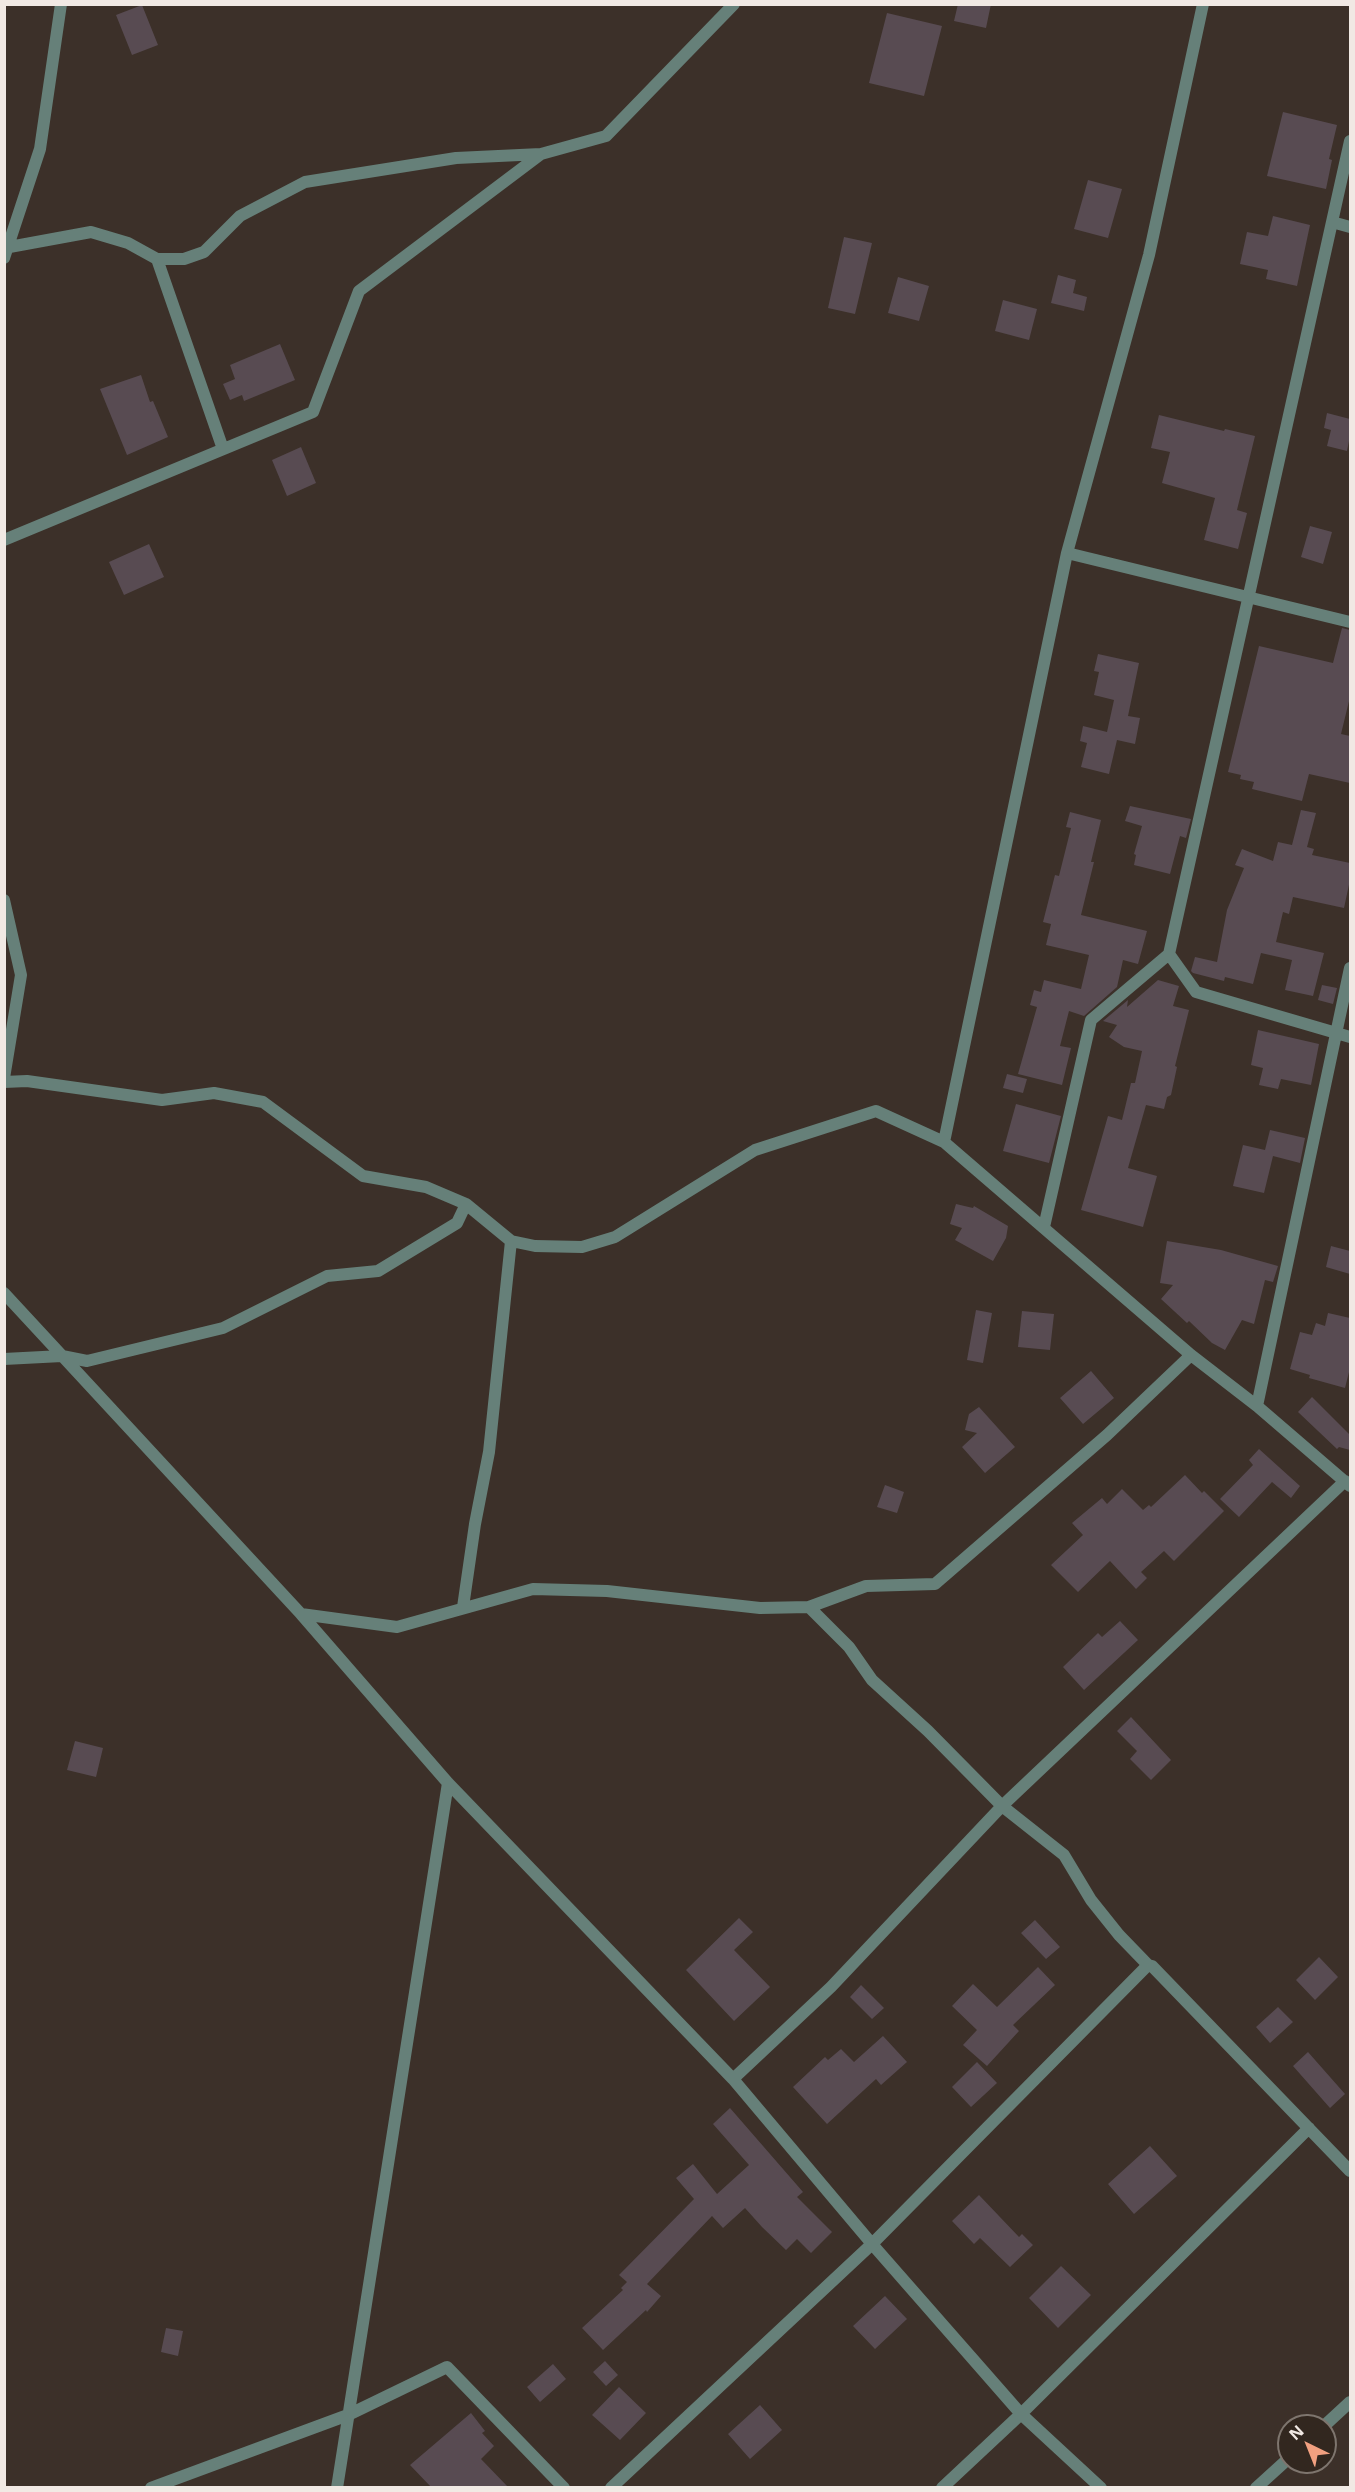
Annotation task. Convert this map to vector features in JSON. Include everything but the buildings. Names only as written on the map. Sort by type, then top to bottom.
[{"type":"street","points":[[5,251],[40,149],[61,4]]},
{"type":"street","points":[[5,251],[91,232],[128,243],[158,259],[184,259],[204,252],[240,216],[305,182],[456,158],[541,154],[606,136],[734,4]]},
{"type":"street","points":[[944,1142],[1067,553],[1149,255],[1203,4]]},
{"type":"street","points":[[1044,1227],[1091,1020],[1169,954],[1350,141]]},
{"type":"street","points":[[4,540],[313,412],[360,291],[541,154]]},
{"type":"street","points":[[1332,222],[1350,227]]},
{"type":"street","points":[[158,259],[223,449]]},
{"type":"street","points":[[1067,553],[1248,599],[1350,622]]},
{"type":"street","points":[[4,900],[21,975],[4,1080],[27,1081],[162,1100],[214,1093],[263,1102],[363,1176],[426,1187],[466,1204],[511,1241],[536,1246],[582,1247],[615,1237],[755,1149],[876,1111],[944,1142],[1191,1355],[1257,1406],[1348,1484],[1002,1806],[831,1987],[733,2079]]},
{"type":"street","points":[[1169,954],[1196,992],[1350,1037]]},
{"type":"street","points":[[1257,1406],[1350,968]]},
{"type":"street","points":[[4,1359],[62,1356],[87,1360],[223,1328],[327,1276],[378,1271],[457,1223],[466,1204]]},
{"type":"street","points":[[463,1607],[475,1524],[489,1452],[511,1241]]},
{"type":"street","points":[[4,1293],[301,1614],[448,1783],[733,2079],[872,2244],[1021,2414],[1101,2487]]},
{"type":"street","points":[[301,1614],[397,1627],[533,1589],[618,1592],[760,1608],[809,1607],[866,1586],[934,1584],[1107,1435],[1191,1355]]},
{"type":"street","points":[[809,1607],[849,1647],[872,1680],[928,1731],[1002,1806],[1064,1855],[1091,1900],[1119,1935],[1148,1965],[1152,1966],[1350,2171]]},
{"type":"street","points":[[337,2487],[448,1783]]},
{"type":"street","points":[[611,2487],[872,2244],[1148,1965]]},
{"type":"street","points":[[942,2487],[1021,2414],[1309,2128]]},
{"type":"street","points":[[151,2487],[348,2415],[447,2367],[564,2487]]},
{"type":"street","points":[[1337,2414],[1350,2402]]},
{"type":"street","points":[[1256,2487],[1277,2469]]}]
